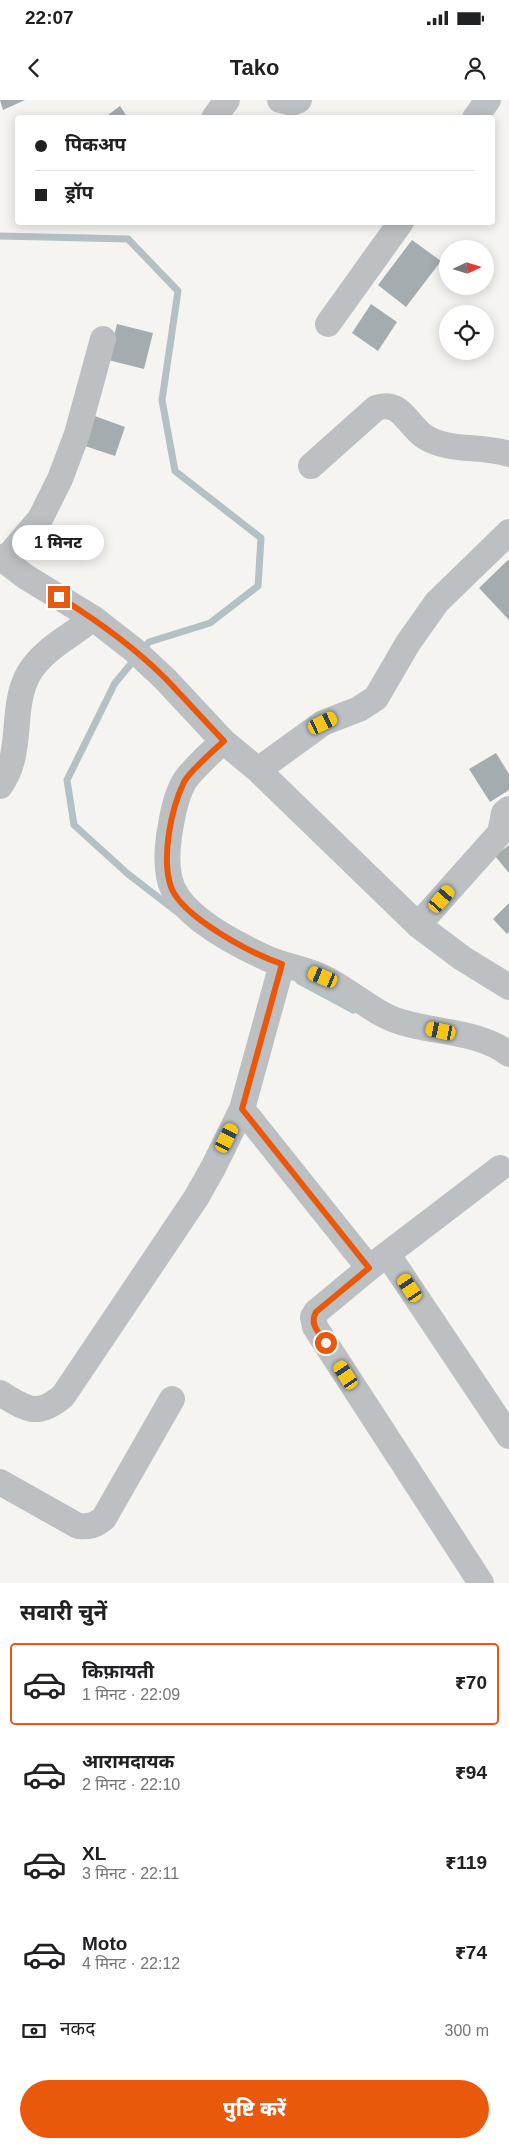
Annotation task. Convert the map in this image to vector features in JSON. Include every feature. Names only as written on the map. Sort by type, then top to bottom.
[{"type":"street","points":[[216,115],[227,100]]},
{"type":"street","points":[[280,100],[292,103],[299,100]]},
{"type":"street","points":[[477,115],[488,100]]},
{"type":"street","points":[[328,324],[399,225]]},
{"type":"street","points":[[103,339],[77,434],[60,479],[40,519],[2,559],[26,577],[93,618],[134,650],[165,679],[224,741],[258,770],[418,925],[462,958],[509,987]]},
{"type":"street","points":[[311,466],[376,408],[388,405],[395,408],[424,436],[436,443],[509,454]]},
{"type":"street","points":[[258,770],[323,723],[359,709],[376,698],[408,643],[437,602],[509,532]]},
{"type":"street","points":[[0,786],[11,768],[16,747],[21,689],[30,672],[40,657],[93,618]]},
{"type":"street","points":[[224,741],[185,781],[172,815],[168,842],[168,866],[171,887],[181,903],[211,927],[262,956],[280,973],[323,977],[381,1014],[400,1022],[488,1041],[509,1054]]},
{"type":"street","points":[[418,925],[500,833],[504,813],[509,809]]},
{"type":"street","points":[[0,1393],[23,1408],[33,1410],[42,1409],[53,1404],[63,1396],[196,1198],[242,1109],[280,973]]},
{"type":"street","points":[[242,1109],[378,1261],[509,1436]]},
{"type":"street","points":[[481,1583],[313,1323],[313,1317],[316,1312],[378,1261],[500,1168]]},
{"type":"street","points":[[0,1482],[78,1526],[89,1527],[97,1524],[104,1518],[172,1399]]},
{"type":"building","points":[[0,100],[25,100],[3,110]]},
{"type":"building","points":[[120,106],[126,115],[108,115]]},
{"type":"building","points":[[412,240],[439,260],[439,264],[406,307],[378,285]]},
{"type":"building","points":[[371,304],[397,322],[378,351],[352,333]]},
{"type":"building","points":[[117,324],[153,333],[144,369],[108,360]]},
{"type":"building","points":[[92,415],[125,427],[115,456],[82,445]]},
{"type":"building","points":[[509,561],[509,620],[479,588]]},
{"type":"building","points":[[496,753],[509,774],[509,790],[490,802],[469,769]]},
{"type":"building","points":[[509,845],[509,873],[495,856]]},
{"type":"building","points":[[509,903],[509,932],[507,934],[493,919]]},
{"type":"waterway","points":[[0,236],[128,239],[178,291],[162,400],[175,471],[261,538],[258,586],[210,623],[149,642],[142,650]]},
{"type":"waterway","points":[[135,659],[115,683],[67,780],[74,825],[128,874],[176,911]]},
{"type":"waterway","points":[[299,981],[353,1010]]},
{"type":"route","points":[[59,597],[93,618],[134,650],[165,679],[224,741],[185,781],[172,815],[168,842],[168,866],[171,887],[181,903],[211,927],[262,956],[282,964],[242,1109],[369,1268],[316,1312],[313,1317],[315,1327],[326,1343]]}]
